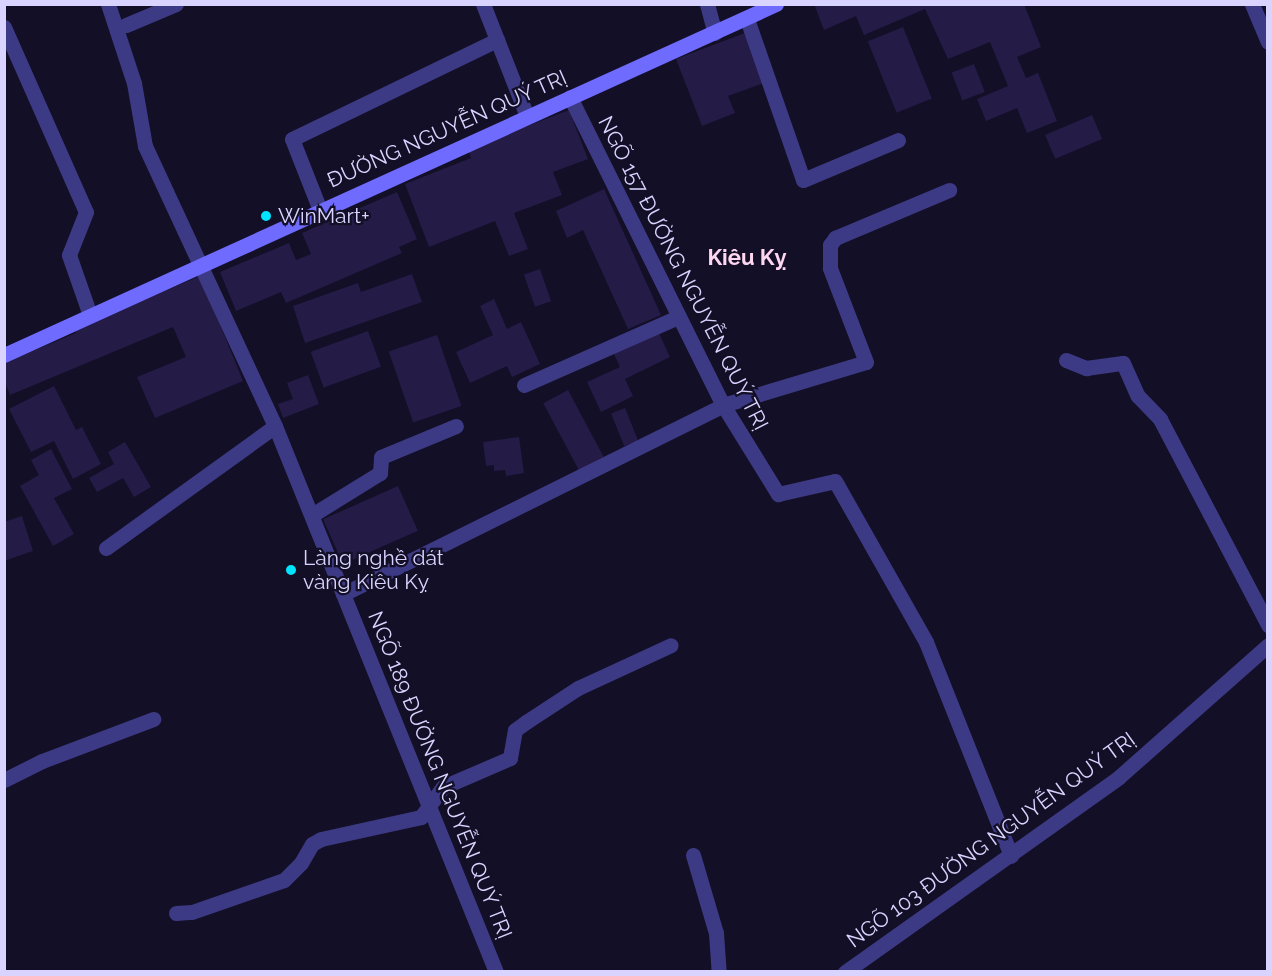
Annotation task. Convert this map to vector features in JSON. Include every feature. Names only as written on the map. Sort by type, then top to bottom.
[{"type":"street","name":"NGÕ 189 ĐƯỜNG NGUYỄN QUÝ TRỊ","points":[[108,4],[134,83],[145,146],[275,426],[496,972]]},
{"type":"street","points":[[126,25],[176,4]]},
{"type":"street","points":[[483,4],[526,116]]},
{"type":"street","points":[[707,4],[716,33]]},
{"type":"street","name":"ĐƯỜNG NGUYỄN QUÝ TRỊ","points":[[4,355],[777,4]]},
{"type":"street","points":[[1252,4],[1268,42]]},
{"type":"street","points":[[747,19],[803,180],[898,140]]},
{"type":"street","points":[[4,27],[86,212],[69,255],[90,315]]},
{"type":"street","points":[[320,210],[292,140],[497,40]]},
{"type":"street","name":"NGÕ 157 ĐƯỜNG NGUYỄN QUÝ TRỊ","points":[[570,97],[723,405],[778,494],[835,481],[926,642],[1011,856]]},
{"type":"street","points":[[344,594],[723,405],[866,362],[866,354],[830,268],[830,245],[835,238],[949,190]]},
{"type":"street","points":[[524,385],[678,317]]},
{"type":"street","points":[[1066,360],[1086,368],[1123,363],[1138,396],[1160,419],[1268,625]]},
{"type":"street","points":[[106,548],[275,426]]},
{"type":"street","points":[[312,515],[380,474],[381,457],[456,426]]},
{"type":"street","points":[[176,913],[192,912],[284,880],[301,863],[312,844],[321,839],[412,821],[425,812],[429,803],[456,779],[510,758],[515,730],[526,722],[578,688],[671,645]]},
{"type":"street","name":"NGÕ 103 ĐƯỜNG NGUYỄN QUÝ TRỊ","points":[[845,972],[1119,777],[1268,645]]},
{"type":"street","points":[[4,780],[42,761],[153,719]]},
{"type":"street","points":[[693,855],[716,933],[718,972]]},
{"type":"building","points":[[814,4],[1024,4],[1041,47],[1017,57],[1026,78],[1038,73],[1057,121],[1027,133],[1017,108],[986,121],[977,99],[1008,86],[990,42],[948,59],[925,9],[864,35],[856,16],[824,30]]},
{"type":"building","points":[[903,27],[932,98],[897,113],[868,41]]},
{"type":"building","points":[[745,33],[764,83],[728,96],[735,113],[702,126],[676,59]]},
{"type":"building","points":[[974,64],[985,92],[962,101],[952,73]]},
{"type":"building","points":[[569,110],[588,159],[553,172],[562,195],[514,213],[528,249],[509,256],[495,221],[429,247],[405,184],[471,158],[468,149]]},
{"type":"building","points":[[1092,115],[1102,139],[1055,159],[1045,135]]},
{"type":"building","points":[[604,189],[661,315],[628,329],[583,230],[567,238],[556,211]]},
{"type":"building","points":[[397,192],[417,239],[399,247],[402,253],[286,303],[281,292],[236,311],[220,272],[289,243],[296,260],[311,254],[302,233]]},
{"type":"building","points":[[540,269],[551,301],[535,307],[524,275]]},
{"type":"building","points":[[412,274],[422,302],[305,343],[293,306],[358,283],[361,292]]},
{"type":"building","points":[[200,276],[243,381],[155,418],[137,377],[186,357],[173,327],[10,395],[4,380],[4,363],[76,333],[75,329]]},
{"type":"building","points":[[494,299],[507,329],[521,322],[540,364],[512,377],[507,366],[470,383],[456,352],[493,335],[480,306]]},
{"type":"building","points":[[368,331],[381,367],[324,388],[311,352]]},
{"type":"building","points":[[658,331],[670,357],[625,379],[633,396],[601,412],[587,382],[620,367],[613,352]]},
{"type":"building","points":[[437,335],[461,406],[413,423],[389,352]]},
{"type":"building","points":[[308,375],[319,404],[283,418],[278,404],[293,399],[287,383]]},
{"type":"building","points":[[54,386],[76,430],[82,427],[101,464],[73,479],[54,441],[31,452],[9,409]]},
{"type":"building","points":[[568,390],[604,457],[579,470],[543,403]]},
{"type":"building","points":[[625,408],[638,440],[624,446],[611,414]]},
{"type":"building","points":[[519,437],[524,473],[506,476],[505,470],[494,471],[494,465],[486,466],[483,442]]},
{"type":"building","points":[[125,442],[151,487],[134,497],[123,478],[97,492],[89,478],[114,464],[108,452]]},
{"type":"building","points":[[51,449],[72,489],[54,498],[74,534],[53,546],[20,486],[39,475],[31,460]]},
{"type":"building","points":[[398,486],[418,531],[343,564],[323,519]]},
{"type":"building","points":[[22,516],[33,551],[4,561],[4,522]]},
{"type":"place","name":"WinMart+","points":[[266,216]]},
{"type":"place","name":"Làng nghề dát vàng Kiêu Kỵ","points":[[291,570]]},
{"type":"district","name":"Kiêu Kỵ","points":[[747,258]]}]
